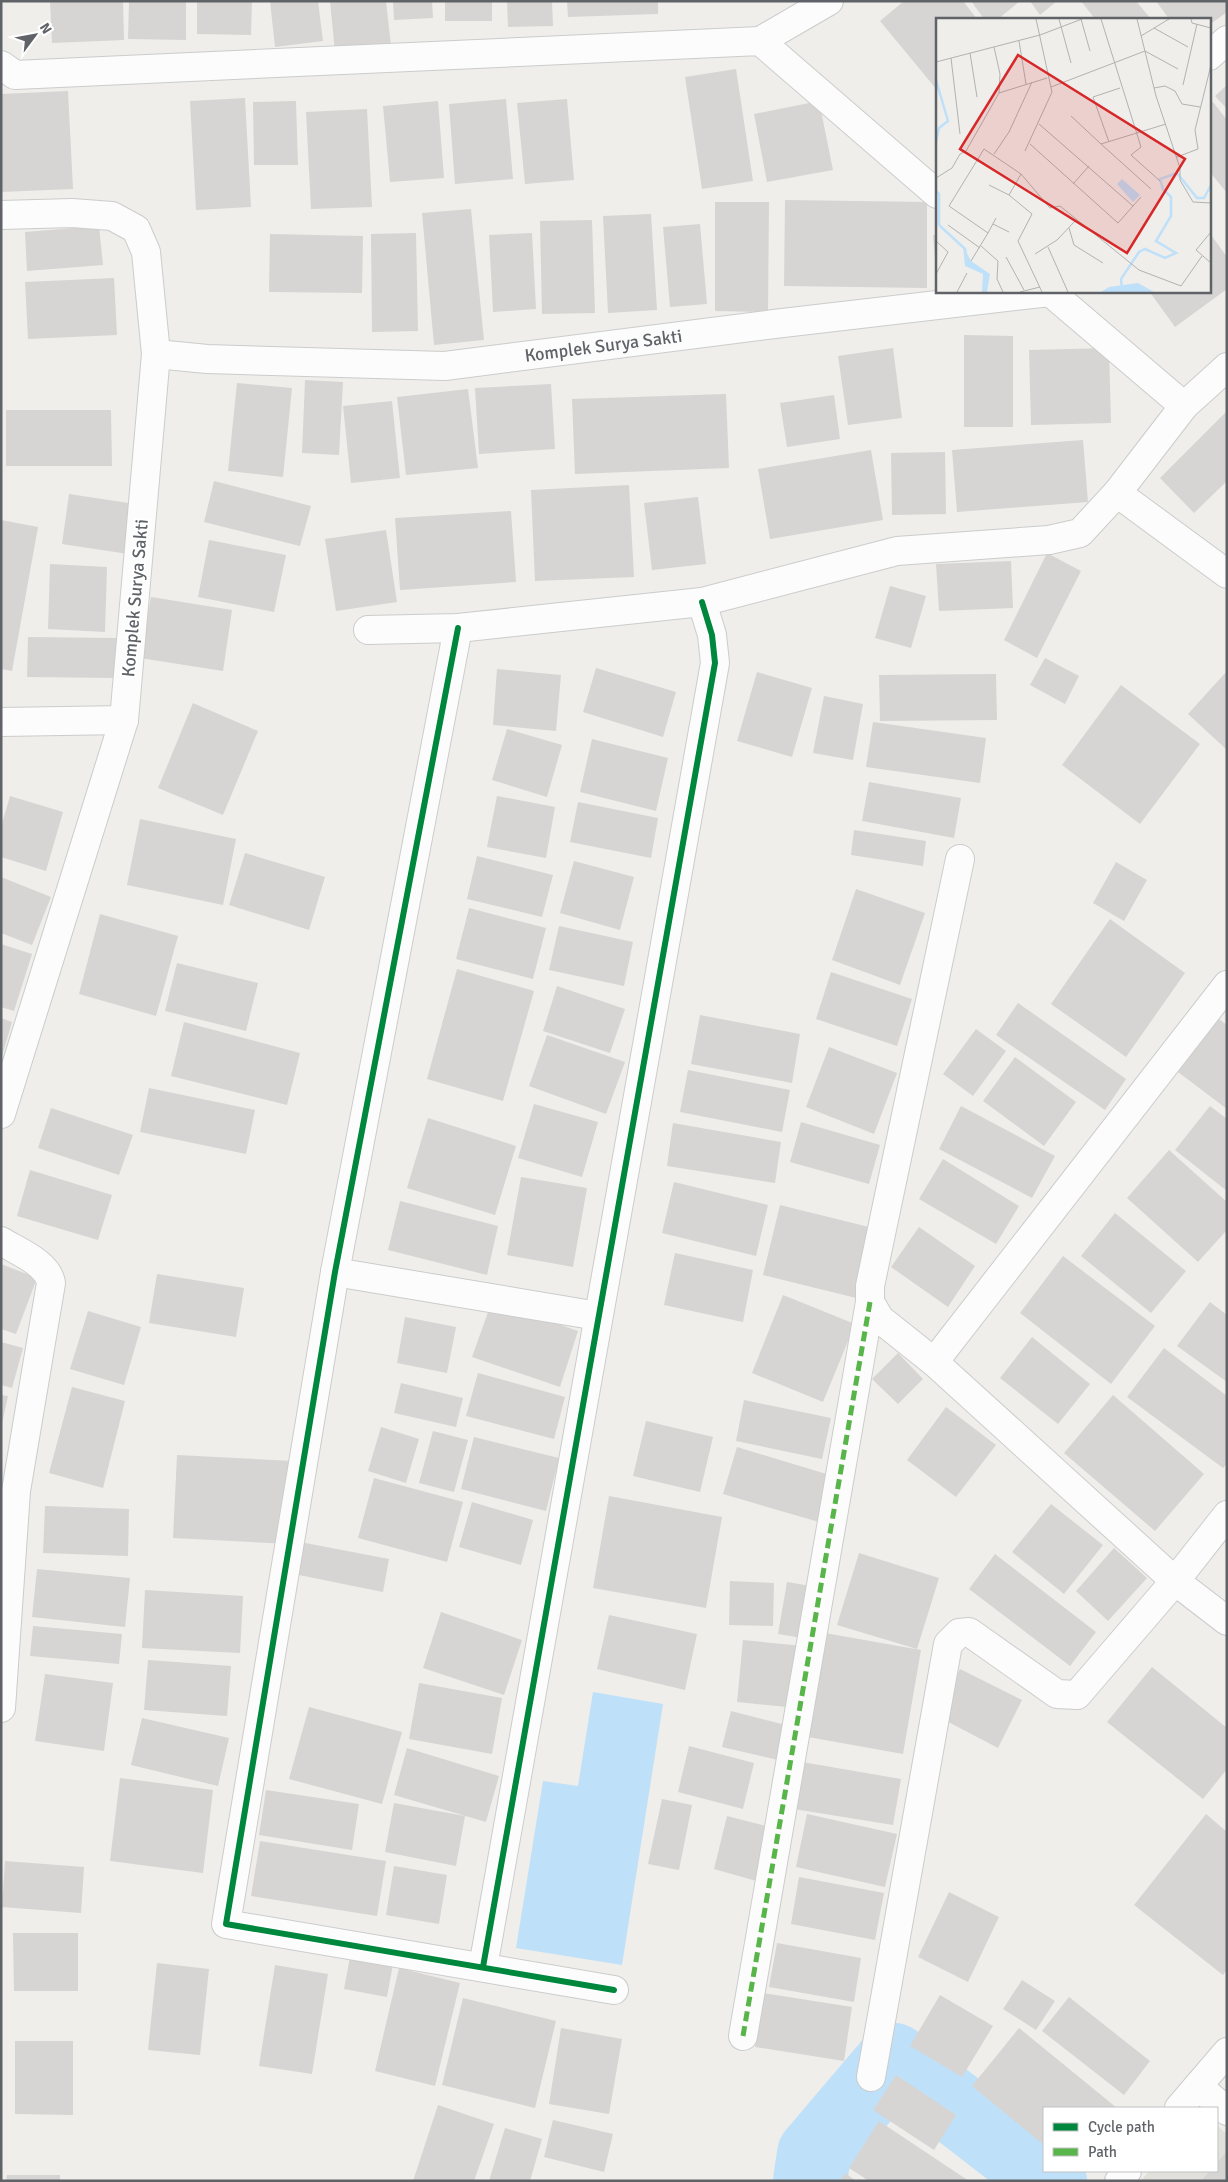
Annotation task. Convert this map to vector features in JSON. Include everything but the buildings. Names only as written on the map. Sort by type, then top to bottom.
[{"type":"street","points":[[1,65],[15,75],[760,41],[829,1]]},
{"type":"street","points":[[1210,55],[1227,40]]},
{"type":"street","points":[[760,41],[936,193]]},
{"type":"street","name":"Komplek Surya Sakti","points":[[1,215],[72,213],[112,216],[136,229],[146,252],[156,354],[124,720],[1,1114]]},
{"type":"street","points":[[1049,292],[1184,406]]},
{"type":"street","name":"Komplek Surya Sakti","points":[[156,354],[207,359],[445,366],[1049,292]]},
{"type":"street","points":[[368,630],[458,628],[702,602],[897,551],[1049,540],[1080,533],[1118,493],[1184,406],[1227,367]]},
{"type":"street","points":[[1118,493],[1227,574]]},
{"type":"street","points":[[483,1967],[715,663],[712,635],[702,602]]},
{"type":"street","points":[[458,628],[335,1272],[226,1924],[614,1990]]},
{"type":"street","points":[[1,722],[124,720]]},
{"type":"street","points":[[743,2036],[870,1302],[870,1286],[960,859]]},
{"type":"street","points":[[934,1362],[1227,985]]},
{"type":"street","points":[[1,1241],[43,1268],[50,1276],[51,1283],[16,1490],[8,1508],[1,1708]]},
{"type":"street","points":[[335,1272],[598,1316]]},
{"type":"street","points":[[870,1302],[880,1319],[934,1362],[1175,1580],[1227,1621]]},
{"type":"street","points":[[871,2077],[948,1644],[959,1633],[969,1632],[1056,1694],[1077,1695],[1175,1580],[1227,1515]]},
{"type":"street","points":[[1180,2107],[1227,2052]]},
{"type":"street","points":[[1198,2086],[1227,2111]]},
{"type":"shaded area","points":[[1218,2127],[1227,2134],[1227,2181],[1141,2181],[1148,2172],[1218,2172]]},
{"type":"water","points":[[593,1692],[663,1704],[622,1965],[516,1948],[543,1781],[578,1786]]},
{"type":"waterway","points":[[810,2181],[814,2154],[894,2060],[1050,2181]]},
{"type":"marked path","points":[[743,2036],[870,1302]]},
{"type":"cycle path","points":[[483,1967],[715,663],[712,635],[702,602]]},
{"type":"cycle path","points":[[458,628],[335,1272],[226,1924],[614,1990]]}]
